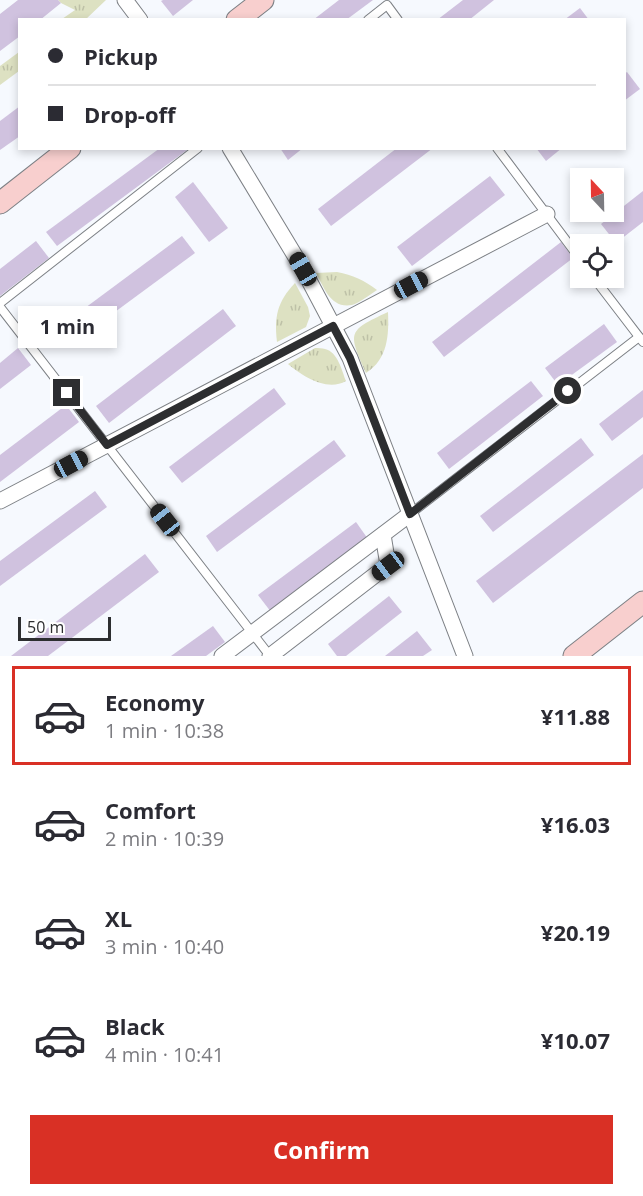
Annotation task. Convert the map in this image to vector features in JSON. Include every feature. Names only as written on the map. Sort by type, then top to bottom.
[{"type":"street","points":[[240,18],[263,0]]},
{"type":"street","points":[[129,2],[140,18]]},
{"type":"street","points":[[0,202],[67,150]]},
{"type":"street","points":[[231,150],[298,260],[350,358],[465,656]]},
{"type":"street","points":[[0,501],[547,214]]},
{"type":"street","points":[[222,656],[410,514]]},
{"type":"street","points":[[270,656],[388,566],[382,535]]},
{"type":"street","points":[[305,593],[322,616]]},
{"type":"street","points":[[574,656],[643,602]]},
{"type":"lane","points":[[371,18],[387,5],[397,18]]},
{"type":"lane","points":[[195,150],[0,305],[270,656]]},
{"type":"lane","points":[[499,150],[570,245]]},
{"type":"lane","points":[[410,514],[641,340],[602,288]]},
{"type":"green space","points":[[58,0],[106,0],[87,18],[63,18],[75,10]]},
{"type":"green space","points":[[18,53],[18,72],[0,85],[0,66]]},
{"type":"green space","points":[[337,272],[358,278],[377,290],[352,305],[339,304],[333,301],[325,291],[316,273]]},
{"type":"green space","points":[[295,283],[308,307],[310,316],[306,327],[277,342],[278,310],[284,297]]},
{"type":"green space","points":[[388,312],[386,346],[379,361],[366,373],[356,349],[355,334],[365,324]]},
{"type":"green space","points":[[315,348],[325,349],[333,354],[339,362],[346,381],[339,384],[323,384],[307,378],[288,364]]},
{"type":"building","points":[[18,0],[58,0],[61,3],[42,18],[18,18],[18,38],[0,51],[0,14]]},
{"type":"building","points":[[193,0],[173,16],[161,1]]},
{"type":"building","points":[[339,0],[373,0],[349,18],[316,18]]},
{"type":"building","points":[[463,0],[494,0],[472,18],[440,18]]},
{"type":"building","points":[[580,8],[588,18],[567,18]]},
{"type":"building","points":[[626,73],[640,89],[626,100]]},
{"type":"building","points":[[18,108],[18,137],[0,150],[0,121]]},
{"type":"building","points":[[157,150],[187,150],[57,246],[46,232]]},
{"type":"building","points":[[281,150],[300,150],[288,160]]},
{"type":"building","points":[[394,150],[430,150],[331,226],[318,209]]},
{"type":"building","points":[[538,150],[560,150],[546,161]]},
{"type":"building","points":[[490,176],[505,195],[412,266],[397,247]]},
{"type":"building","points":[[193,182],[228,228],[209,242],[175,197]]},
{"type":"building","points":[[643,191],[643,222],[624,237],[624,234],[609,234],[601,224],[624,222],[624,206]]},
{"type":"building","points":[[182,236],[195,253],[66,348],[54,331]]},
{"type":"building","points":[[36,241],[49,258],[0,296],[0,269]]},
{"type":"building","points":[[561,242],[570,254],[570,260],[444,357],[432,342]]},
{"type":"building","points":[[223,309],[236,326],[109,423],[96,406]]},
{"type":"building","points":[[604,324],[617,342],[558,385],[545,368]]},
{"type":"building","points":[[18,348],[31,365],[0,389],[0,363]]},
{"type":"building","points":[[531,381],[543,396],[449,469],[437,453]]},
{"type":"building","points":[[274,388],[286,404],[182,483],[169,467]]},
{"type":"building","points":[[643,390],[643,417],[612,441],[599,424]]},
{"type":"building","points":[[66,405],[79,422],[0,482],[0,455]]},
{"type":"building","points":[[581,438],[594,455],[493,532],[480,516]]},
{"type":"building","points":[[334,440],[346,456],[217,552],[206,536]]},
{"type":"building","points":[[643,454],[643,488],[493,603],[476,581]]},
{"type":"building","points":[[95,491],[107,507],[0,586],[0,561]]},
{"type":"building","points":[[356,522],[368,539],[271,612],[258,595]]},
{"type":"building","points":[[145,554],[159,572],[48,656],[11,656]]},
{"type":"building","points":[[389,596],[402,612],[346,656],[337,656],[328,644]]},
{"type":"building","points":[[213,626],[225,642],[206,656],[171,656]]},
{"type":"building","points":[[417,631],[432,650],[423,656],[385,656]]},
{"type":"route","points":[[67,393],[107,445],[333,326],[350,358],[410,514],[568,391]]}]
